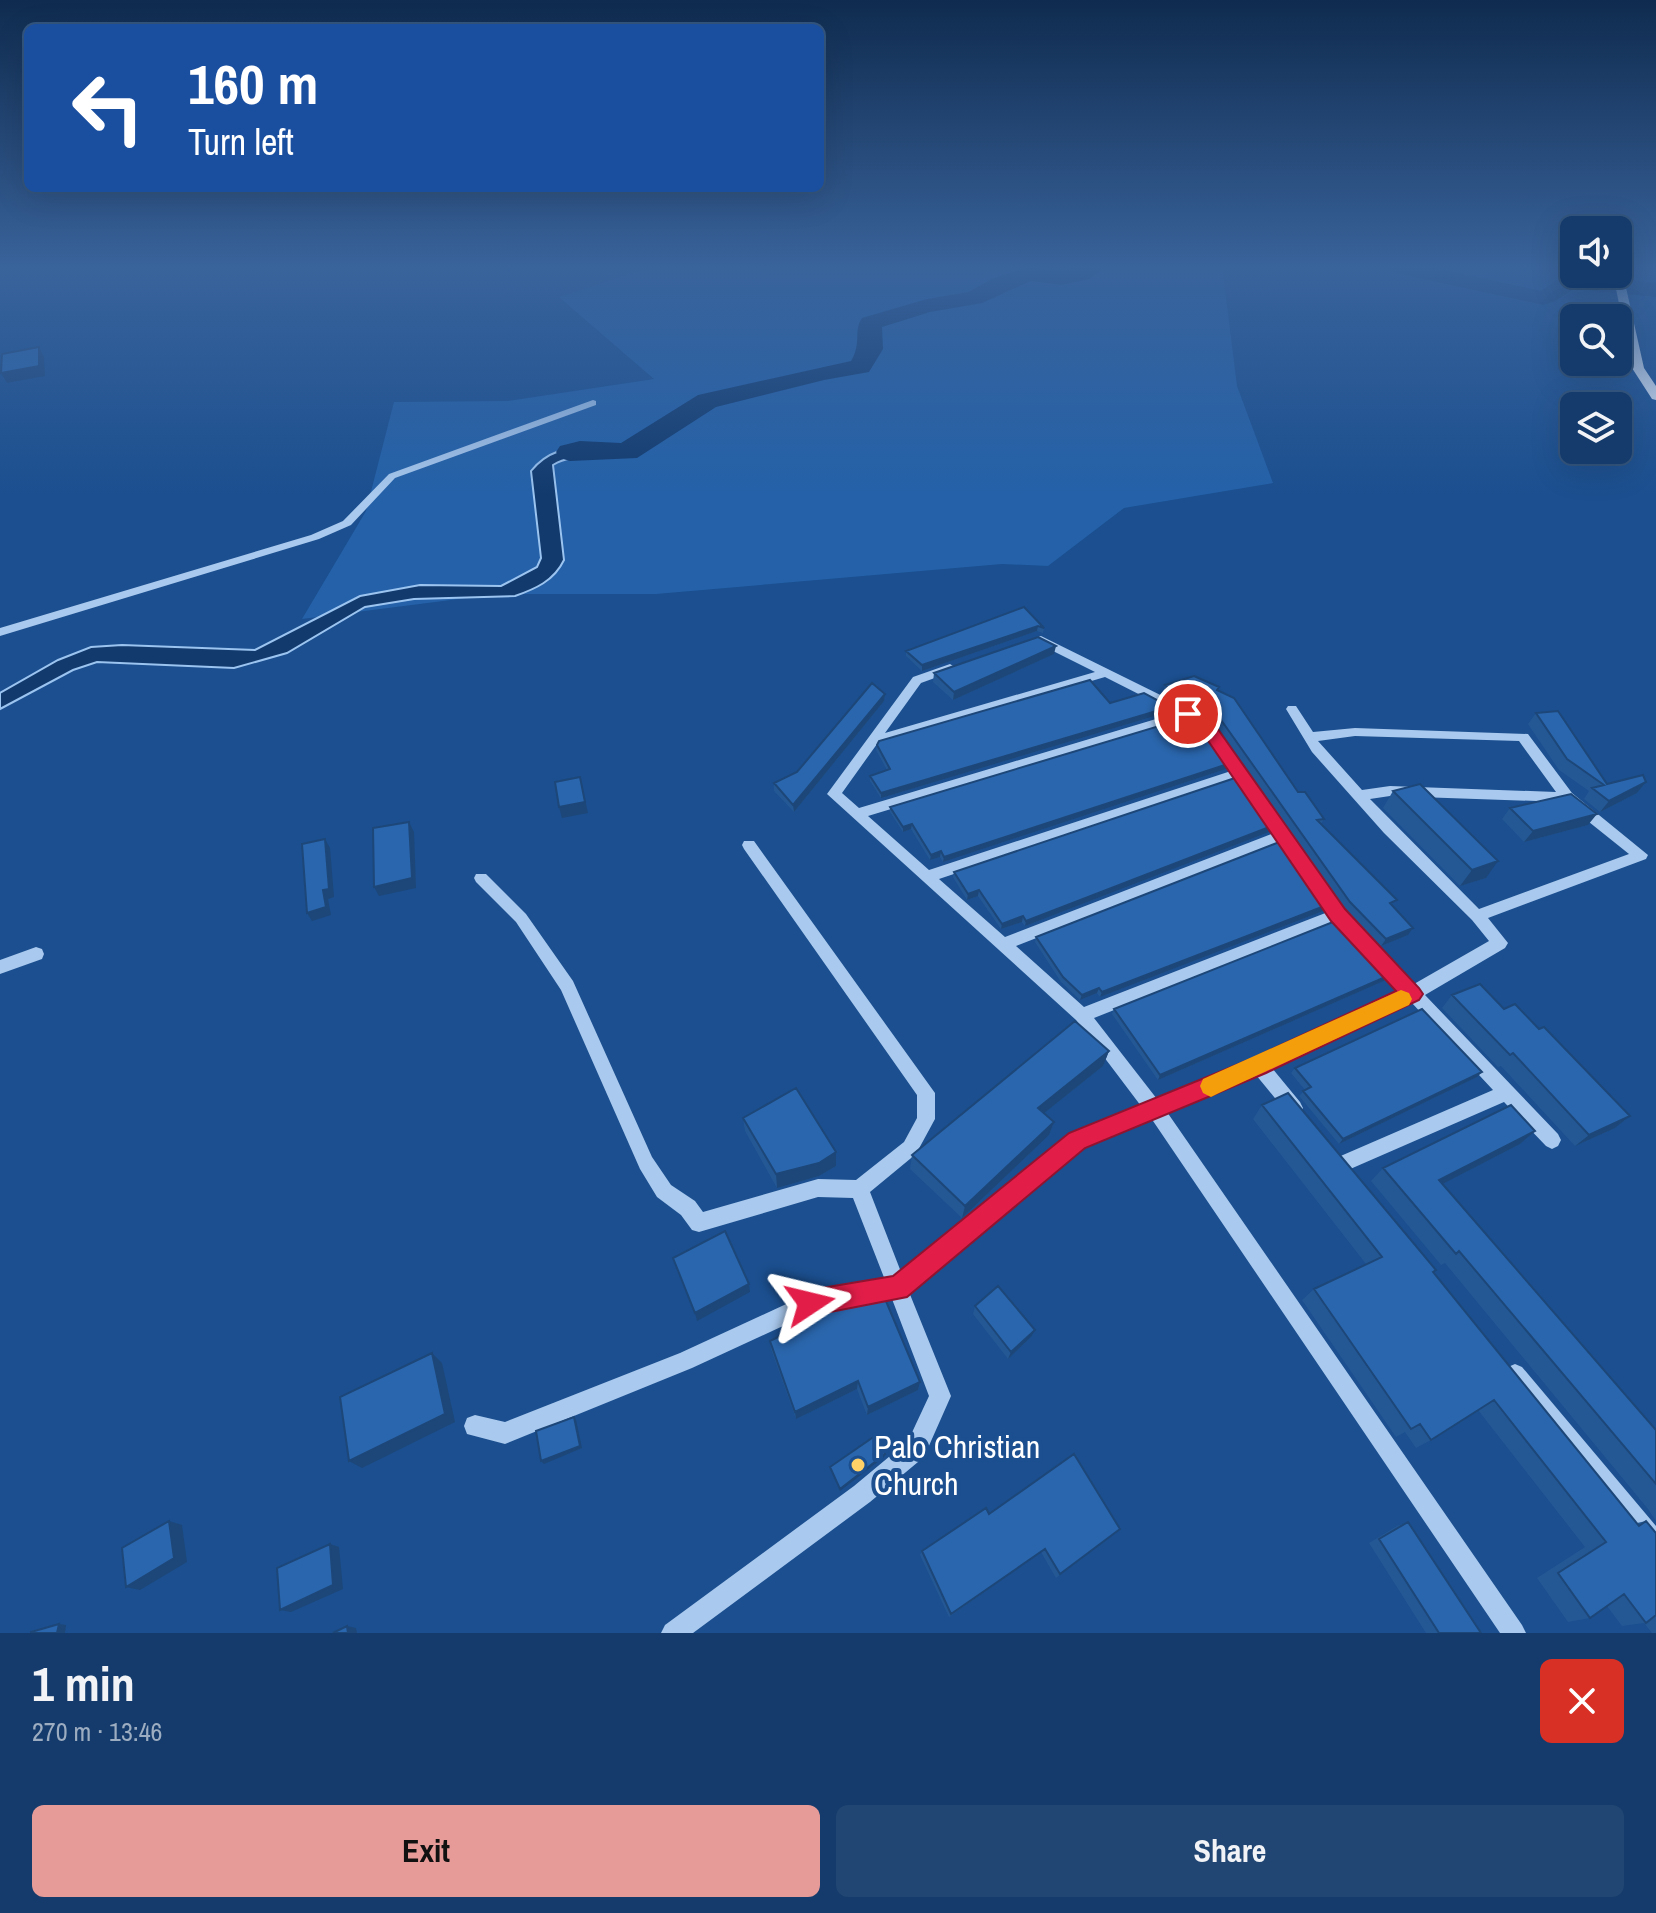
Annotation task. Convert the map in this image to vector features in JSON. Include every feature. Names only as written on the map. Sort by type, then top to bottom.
[{"type":"main road","points":[[1633,342],[1638,368],[1656,396]]},
{"type":"street","points":[[0,632],[315,537],[347,523],[392,476],[593,403]]},
{"type":"street","points":[[1025,643],[1038,638],[1204,722],[1338,915],[1552,1140]]},
{"type":"street","points":[[971,661],[917,680],[834,794],[1082,1015],[1155,1110],[1514,1633]]},
{"type":"street","points":[[873,741],[1106,673]]},
{"type":"street","points":[[475,1426],[505,1433],[685,1361],[810,1303],[898,1288],[1077,1140],[1259,1066],[1412,994],[1500,943],[1389,829],[1317,749],[1292,709]]},
{"type":"street","points":[[857,814],[1188,714]]},
{"type":"street","points":[[1311,737],[1355,732],[1523,737],[1567,797],[1641,855],[1477,916]]},
{"type":"street","points":[[926,877],[1240,773]]},
{"type":"street","points":[[1360,795],[1390,791],[1567,797]]},
{"type":"street","points":[[1002,945],[1282,836]]},
{"type":"street","points":[[481,878],[521,918],[567,986],[646,1163],[664,1191],[688,1208],[699,1223],[818,1188],[859,1189],[910,1148],[926,1119],[926,1093],[749,845]]},
{"type":"street","points":[[1082,1015],[1338,915]]},
{"type":"street","points":[[0,967],[36,954]]},
{"type":"street","points":[[1259,1066],[1305,1120]]},
{"type":"street","points":[[1342,1165],[1506,1093]]},
{"type":"street","points":[[673,1633],[862,1494],[916,1449],[940,1396],[859,1189]]},
{"type":"street","points":[[1502,1358],[1656,1544]]},
{"type":"shaded area","points":[[611,342],[1232,342],[1237,386],[1273,483],[1124,508],[1048,566],[1002,564],[656,594],[498,594],[302,619],[366,511],[394,402],[508,401],[654,379]]},
{"type":"shaded area","points":[[591,446],[619,448],[627,452],[609,457],[571,458],[553,465],[564,560],[549,579],[530,590],[515,596],[414,599],[365,607],[287,653],[234,668],[97,662],[73,670],[0,709],[0,693],[58,660],[91,647],[122,645],[255,650],[360,596],[420,585],[501,586],[537,567],[541,558],[531,471],[543,459],[557,452]]},
{"type":"building","points":[[39,347],[39,366],[1,373],[2,354]]},
{"type":"building","points":[[1024,607],[1044,628],[1038,626],[922,665],[906,651]]},
{"type":"building","points":[[1038,637],[1056,646],[954,692],[934,673]]},
{"type":"building","points":[[1194,676],[1219,687],[1217,690],[1234,698],[1298,792],[1305,792],[1324,819],[1317,820],[1397,900],[1390,903],[1413,928],[1386,939],[1350,902],[1214,710],[1165,685]]},
{"type":"building","points":[[1090,680],[1110,703],[1144,693],[1170,707],[881,793],[870,776],[890,769],[877,745],[879,741]]},
{"type":"building","points":[[872,683],[885,694],[793,805],[774,783],[797,772]]},
{"type":"building","points":[[1558,711],[1607,784],[1643,775],[1646,782],[1609,801],[1592,788],[1604,785],[1567,759],[1536,713]]},
{"type":"building","points":[[1189,717],[1199,722],[1228,764],[944,857],[941,851],[931,855],[912,824],[903,827],[890,807]]},
{"type":"building","points":[[580,777],[585,802],[559,807],[555,782]]},
{"type":"building","points":[[1238,777],[1272,826],[1026,921],[1023,916],[1002,924],[979,890],[968,894],[954,872]]},
{"type":"building","points":[[1420,784],[1498,861],[1472,870],[1393,791]]},
{"type":"building","points":[[1571,794],[1597,814],[1533,831],[1510,808]]},
{"type":"building","points":[[409,822],[412,878],[374,887],[373,828]]},
{"type":"building","points":[[325,839],[329,889],[323,890],[326,907],[307,913],[302,844]]},
{"type":"building","points":[[1282,841],[1327,905],[1102,992],[1099,988],[1082,995],[1063,977],[1036,937]]},
{"type":"building","points":[[1338,920],[1390,975],[1160,1075],[1114,1009]]},
{"type":"building","points":[[1480,984],[1504,1009],[1515,1004],[1539,1029],[1544,1027],[1630,1116],[1589,1135],[1513,1053],[1510,1055],[1452,995]]},
{"type":"building","points":[[1422,1009],[1482,1072],[1343,1139],[1303,1091],[1311,1087],[1295,1068]]},
{"type":"building","points":[[1075,1021],[1109,1051],[1038,1108],[1054,1122],[965,1206],[912,1155]]},
{"type":"building","points":[[796,1088],[836,1152],[819,1163],[776,1174],[743,1118]]},
{"type":"building","points":[[1288,1093],[1436,1270],[1433,1272],[1639,1526],[1646,1521],[1656,1533],[1656,1615],[1646,1623],[1624,1594],[1590,1618],[1558,1573],[1606,1542],[1494,1400],[1431,1440],[1420,1424],[1411,1429],[1314,1289],[1382,1257],[1262,1105]]},
{"type":"building","points":[[1511,1105],[1535,1131],[1439,1180],[1656,1430],[1656,1484],[1459,1251],[1456,1254],[1383,1168]]},
{"type":"building","points":[[725,1231],[749,1284],[695,1313],[673,1258]]},
{"type":"building","points":[[998,1286],[1035,1330],[1011,1352],[975,1306]]},
{"type":"building","points":[[883,1294],[920,1382],[868,1407],[858,1381],[795,1412],[770,1341],[851,1300]]},
{"type":"building","points":[[432,1353],[445,1414],[349,1461],[340,1397]]},
{"type":"building","points":[[574,1417],[580,1446],[541,1461],[536,1431]]},
{"type":"building","name":"Palo Christian Church","points":[[875,1436],[885,1454],[840,1489],[830,1467]]},
{"type":"building","points":[[1074,1454],[1120,1529],[1060,1574],[1045,1549],[951,1614],[922,1551],[986,1508],[989,1514]]},
{"type":"building","points":[[169,1521],[174,1558],[126,1587],[122,1548]]},
{"type":"building","points":[[1408,1522],[1481,1633],[1439,1633],[1379,1539]]},
{"type":"building","points":[[330,1544],[333,1585],[280,1610],[277,1568]]},
{"type":"building","points":[[59,1624],[57,1633],[31,1633],[31,1632]]},
{"type":"building","points":[[347,1626],[348,1633],[333,1633]]},
{"type":"waterway","points":[[570,452],[627,452],[707,401],[824,372],[860,367],[871,349],[871,342]]},
{"type":"slow traffic","points":[[1211,1086],[1401,999]]},
{"type":"place","name":"Palo Christian Church","points":[[858,1465]]},
{"type":"route","points":[[810,1303],[898,1288],[1077,1140],[1259,1066],[1412,994],[1338,915],[1204,722],[1188,714]]}]
